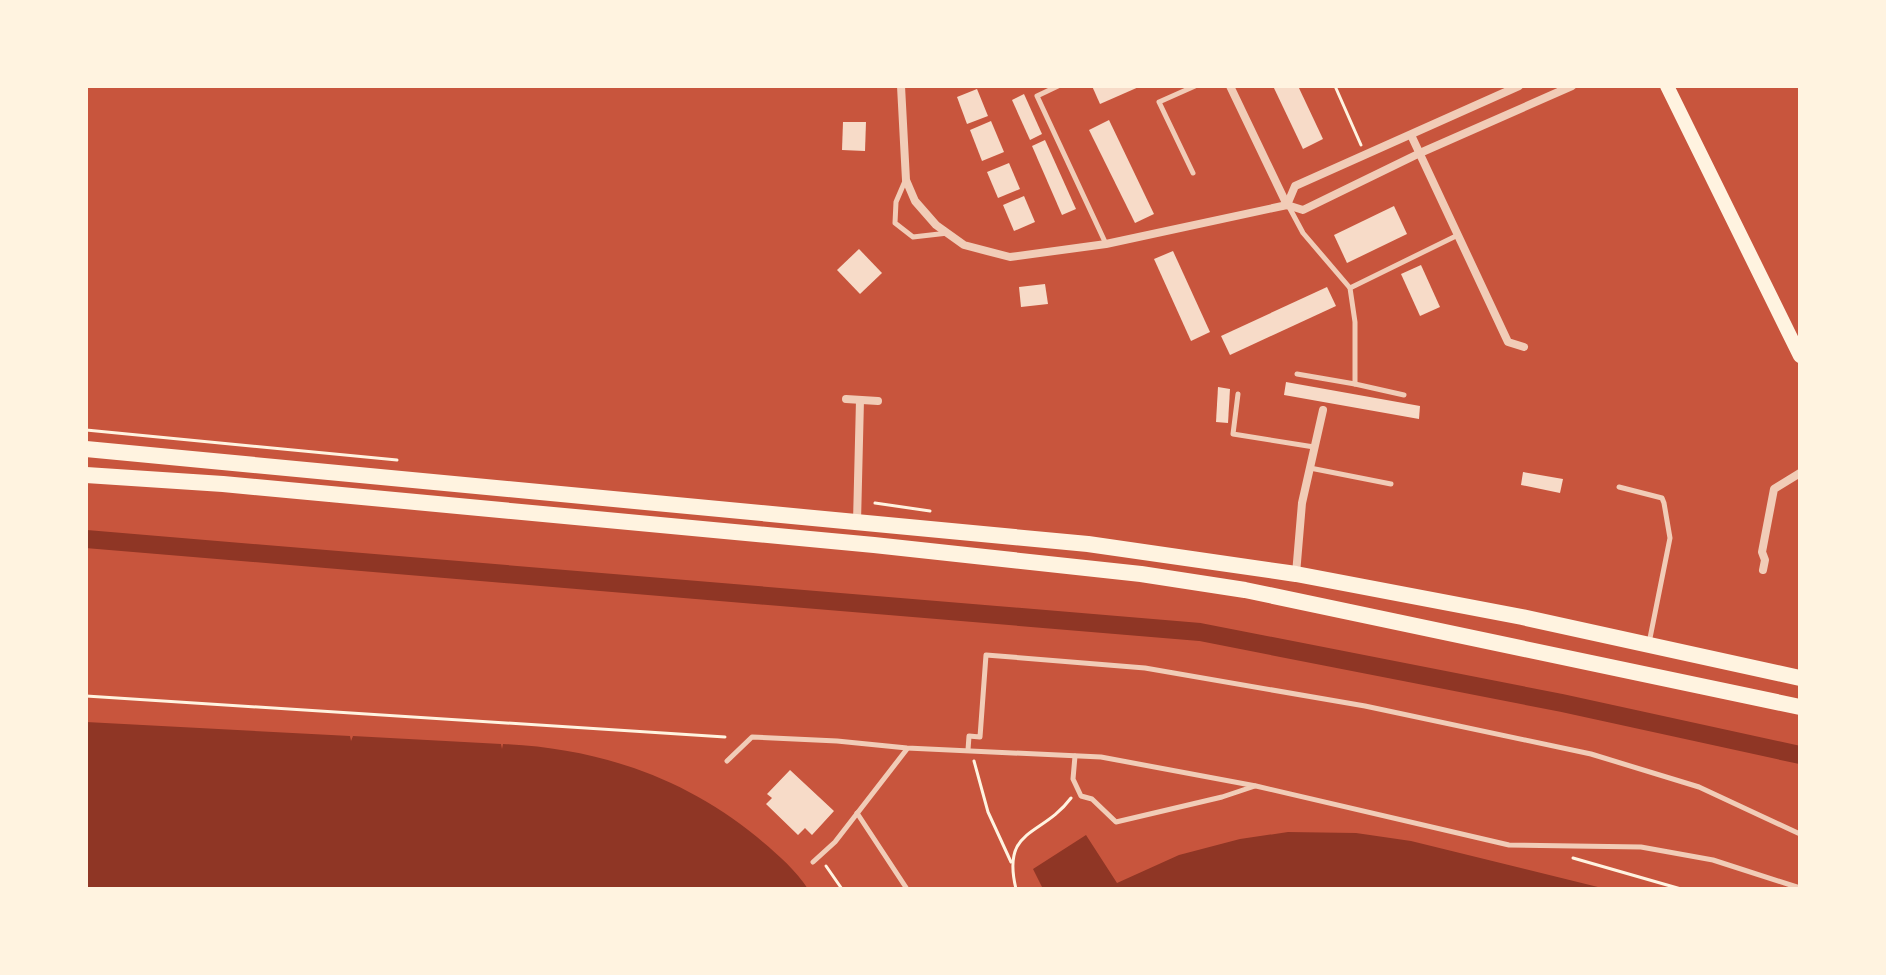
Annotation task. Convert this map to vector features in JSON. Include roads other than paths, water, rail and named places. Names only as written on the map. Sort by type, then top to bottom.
[{"type":"highway","points":[[86,449],[1088,544],[1296,574],[1649,644],[1800,678]]},
{"type":"highway","points":[[86,475],[223,484],[874,545],[1154,576],[1245,590],[1800,707]]},
{"type":"main road","points":[[1667,86],[1800,356]]},
{"type":"street","points":[[901,86],[906,180],[915,201],[936,225],[964,245],[1010,257],[1106,244],[1287,205],[1303,210],[1420,153],[1572,86]]},
{"type":"street","points":[[1230,86],[1287,205]]},
{"type":"street","points":[[1287,205],[1295,186],[1519,86]]},
{"type":"street","points":[[1411,135],[1508,342],[1524,347]]},
{"type":"street","points":[[846,399],[878,401]]},
{"type":"street","points":[[857,522],[860,400]]},
{"type":"street","points":[[1296,574],[1298,529],[1323,410]]},
{"type":"street","points":[[1763,570],[1765,560],[1762,552],[1774,489],[1800,473]]},
{"type":"lane","points":[[1058,86],[1037,96],[1106,244]]},
{"type":"lane","points":[[1193,173],[1159,102],[1195,86]]},
{"type":"lane","points":[[906,180],[896,202],[895,223],[913,237],[948,233]]},
{"type":"lane","points":[[1287,205],[1303,233],[1350,288],[1355,322],[1355,384]]},
{"type":"lane","points":[[1350,288],[1458,235]]},
{"type":"lane","points":[[1297,374],[1404,395]]},
{"type":"lane","points":[[1238,394],[1233,434],[1315,447]]},
{"type":"lane","points":[[1310,468],[1391,484]]},
{"type":"lane","points":[[1619,487],[1650,493],[1662,498],[1664,503],[1670,538],[1649,644]]},
{"type":"lane","points":[[970,750],[969,736],[980,737],[986,655],[1145,668],[1365,706],[1591,754],[1699,787],[1800,834]]},
{"type":"lane","points":[[727,761],[752,737],[1101,757],[1256,786],[1509,845],[1641,847],[1713,860],[1800,888]]},
{"type":"lane","points":[[813,862],[835,842],[907,748]]},
{"type":"lane","points":[[1075,756],[1073,779],[1081,796],[1092,799],[1116,822],[1256,786]]},
{"type":"lane","points":[[857,813],[907,889]]},
{"type":"waterway","points":[[86,539],[1200,632],[1562,703],[1800,755]]}]
